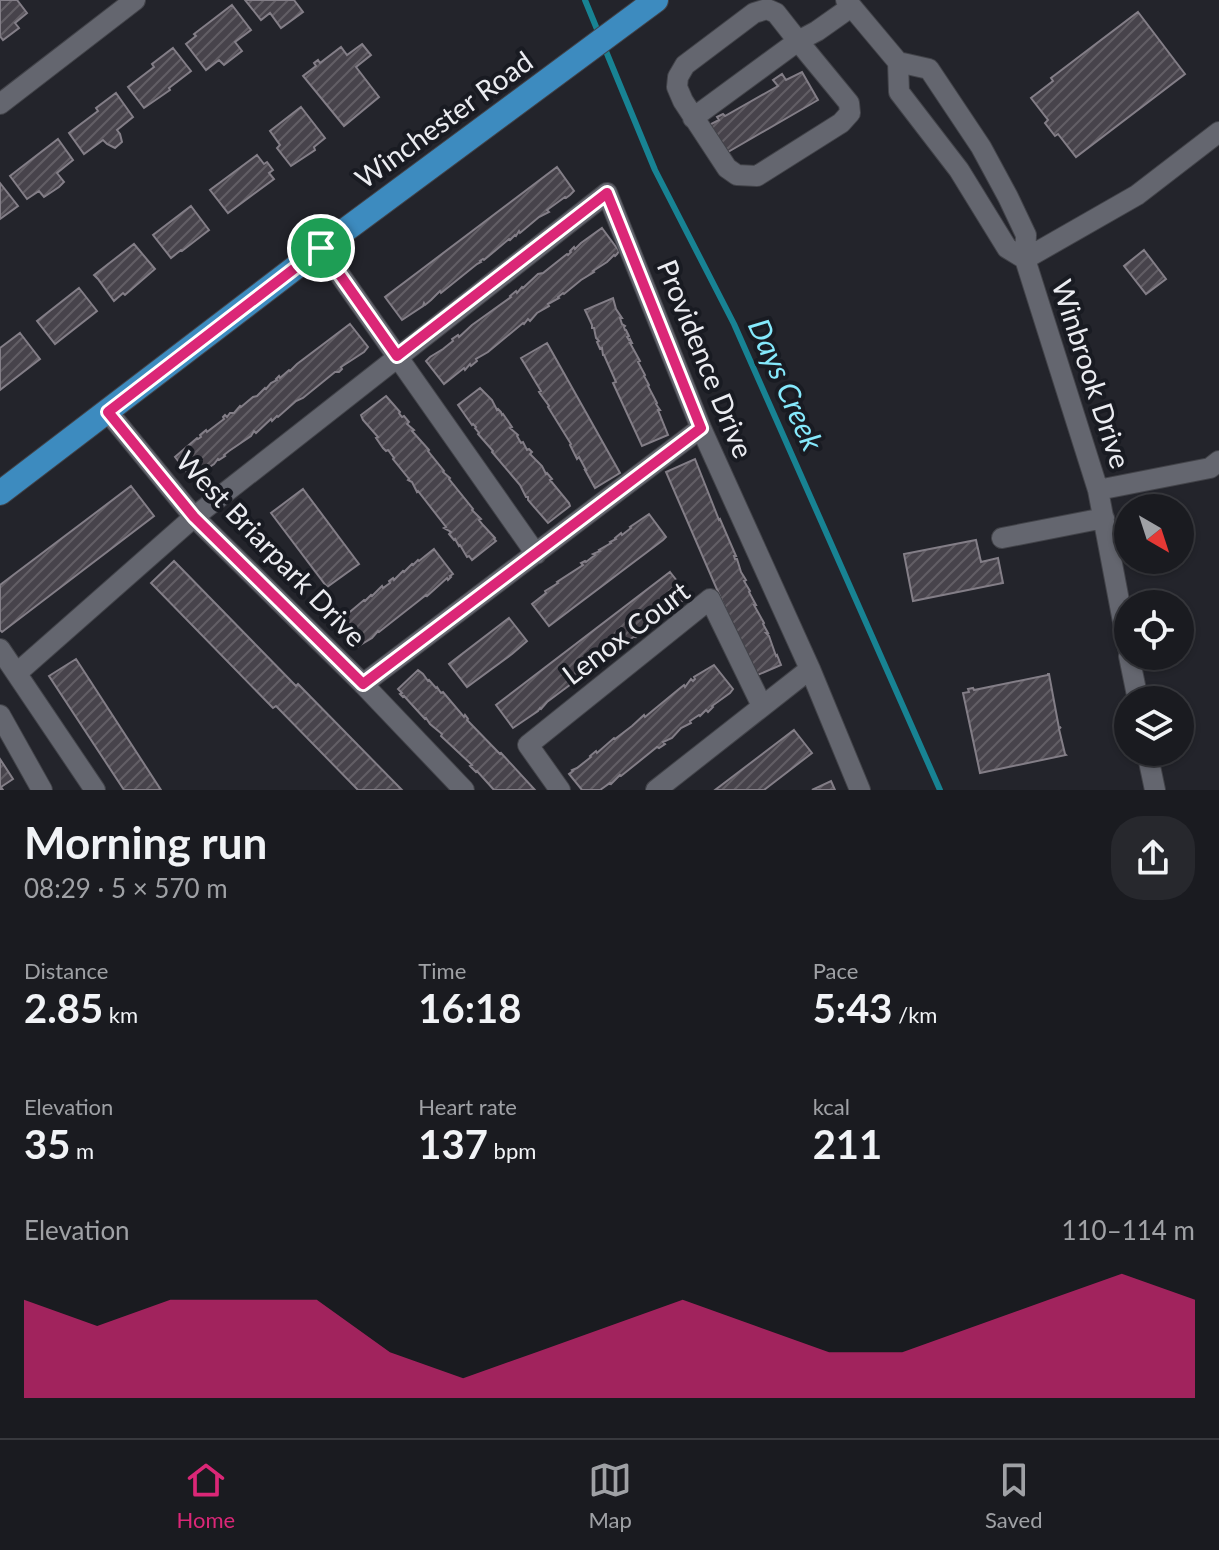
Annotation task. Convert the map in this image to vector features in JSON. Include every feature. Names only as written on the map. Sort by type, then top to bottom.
[{"type":"main road","name":"Winchester Road","points":[[0,493],[321,248],[656,0]]},
{"type":"street","points":[[0,104],[135,0]]},
{"type":"street","points":[[693,118],[798,41],[817,31],[849,4]]},
{"type":"street","name":"Winbrook Drive","points":[[849,4],[898,62],[929,69],[981,147],[1026,235],[1025,259],[1098,490],[1117,590]]},
{"type":"street","points":[[767,9],[776,13],[798,41],[849,103],[850,113],[841,123],[757,176],[737,175],[727,168],[693,118],[677,87],[678,77],[685,65],[754,13],[767,9]]},
{"type":"street","name":"Winbrook Drive","points":[[898,62],[899,92],[959,170],[1007,248],[1025,259]]},
{"type":"street","points":[[1025,259],[1137,195],[1219,132]]},
{"type":"street","name":"Providence Drive","points":[[397,356],[607,193],[701,428],[810,669],[860,790]]},
{"type":"street","points":[[321,248],[536,554]]},
{"type":"street","points":[[17,673],[194,517],[397,356]]},
{"type":"street","name":"West Briarpark Drive","points":[[108,412],[194,517],[363,684],[464,790]]},
{"type":"street","points":[[363,684],[701,428]]},
{"type":"street","points":[[1098,490],[1210,468],[1219,461]]},
{"type":"street","points":[[1002,538],[1104,518]]},
{"type":"street","name":"Lenox Court","points":[[560,790],[528,745],[710,599],[762,706]]},
{"type":"street","points":[[0,649],[95,790]]},
{"type":"street","points":[[656,790],[810,669]]},
{"type":"street","points":[[0,715],[42,790]]},
{"type":"street","points":[[1150,766],[1155,790]]},
{"type":"building","points":[[0,0],[17,0],[27,13],[15,23],[19,28],[3,40],[0,36]]},
{"type":"building","points":[[245,0],[294,0],[303,12],[281,28],[270,13],[261,20]]},
{"type":"building","points":[[232,5],[251,30],[235,42],[242,51],[224,65],[219,60],[206,70],[186,44],[196,36],[194,34]]},
{"type":"building","points":[[1138,12],[1185,74],[1076,157],[1045,123],[1048,120],[1031,98],[1053,81],[1051,78]]},
{"type":"building","points":[[362,44],[371,55],[356,67],[379,97],[344,126],[303,76],[316,66],[314,63],[318,60],[320,63],[341,47],[347,55]]},
{"type":"building","points":[[173,48],[191,71],[144,108],[128,87]]},
{"type":"building","points":[[802,72],[818,100],[728,152],[709,125],[719,120],[717,117],[725,116],[778,86],[773,80],[782,74],[786,80]]},
{"type":"building","points":[[116,93],[133,117],[117,130],[122,142],[115,148],[103,140],[84,154],[69,133]]},
{"type":"building","points":[[301,107],[325,138],[314,147],[315,150],[291,166],[277,148],[280,145],[270,131]]},
{"type":"building","points":[[58,139],[73,160],[57,173],[64,182],[44,197],[39,191],[27,199],[10,176]]},
{"type":"building","points":[[257,155],[273,170],[269,173],[274,179],[228,213],[210,190]]},
{"type":"building","points":[[557,167],[574,191],[570,195],[402,320],[385,297]]},
{"type":"building","points":[[0,183],[18,206],[0,219]]},
{"type":"building","points":[[191,206],[209,230],[171,258],[153,235]]},
{"type":"building","points":[[602,228],[619,251],[615,256],[444,384],[426,361],[430,357]]},
{"type":"building","points":[[134,244],[155,269],[114,301],[94,275]]},
{"type":"building","points":[[1144,250],[1166,279],[1146,294],[1124,266]]},
{"type":"building","points":[[79,288],[97,311],[55,344],[37,321]]},
{"type":"building","points":[[613,298],[668,435],[642,446],[585,310]]},
{"type":"building","points":[[350,324],[368,347],[364,352],[192,479],[175,457],[224,419],[225,415],[234,413]]},
{"type":"building","points":[[20,333],[40,359],[0,390],[0,348]]},
{"type":"building","points":[[547,343],[620,473],[595,488],[521,358]]},
{"type":"building","points":[[480,388],[569,503],[570,506],[548,523],[458,405]]},
{"type":"building","points":[[386,396],[409,422],[407,424],[412,431],[495,538],[496,541],[472,560],[449,534],[451,532],[444,528],[363,420],[361,415]]},
{"type":"building","points":[[695,459],[781,665],[753,677],[666,472]]},
{"type":"building","points":[[131,486],[154,516],[2,632],[0,585]]},
{"type":"building","points":[[303,489],[359,564],[327,587],[271,513]]},
{"type":"building","points":[[649,514],[666,537],[549,626],[532,604],[545,591],[583,565],[581,563]]},
{"type":"building","points":[[976,540],[981,562],[998,558],[1003,583],[913,601],[904,554]]},
{"type":"building","points":[[434,549],[453,574],[451,577],[357,647],[338,622]]},
{"type":"building","points":[[174,561],[402,790],[358,790],[276,706],[273,708],[151,583]]},
{"type":"building","points":[[670,572],[688,595],[687,599],[513,728],[496,705]]},
{"type":"building","points":[[509,618],[527,641],[467,687],[449,664]]},
{"type":"building","points":[[76,659],[161,790],[124,790],[49,676]]},
{"type":"building","points":[[714,665],[733,689],[730,693],[611,784],[600,790],[582,790],[569,774],[572,770],[685,687],[691,679],[693,681],[694,677]]},
{"type":"building","points":[[418,670],[443,692],[535,790],[494,790],[470,766],[400,694],[398,689]]},
{"type":"building","points":[[1048,674],[1066,755],[980,773],[963,693],[969,692],[968,689]]},
{"type":"building","points":[[794,730],[812,753],[764,790],[715,790]]},
{"type":"building","points":[[0,759],[13,779],[1,787],[3,790],[0,790]]},
{"type":"building","points":[[831,781],[835,790],[812,790]]},
{"type":"waterway","name":"Days Creek","points":[[585,0],[599,34]]},
{"type":"waterway","name":"Days Creek","points":[[603,44],[655,170],[734,324],[940,790]]},
{"type":"route","points":[[607,193],[701,428],[363,684],[194,517],[108,412],[321,248],[397,356],[607,193]]}]
